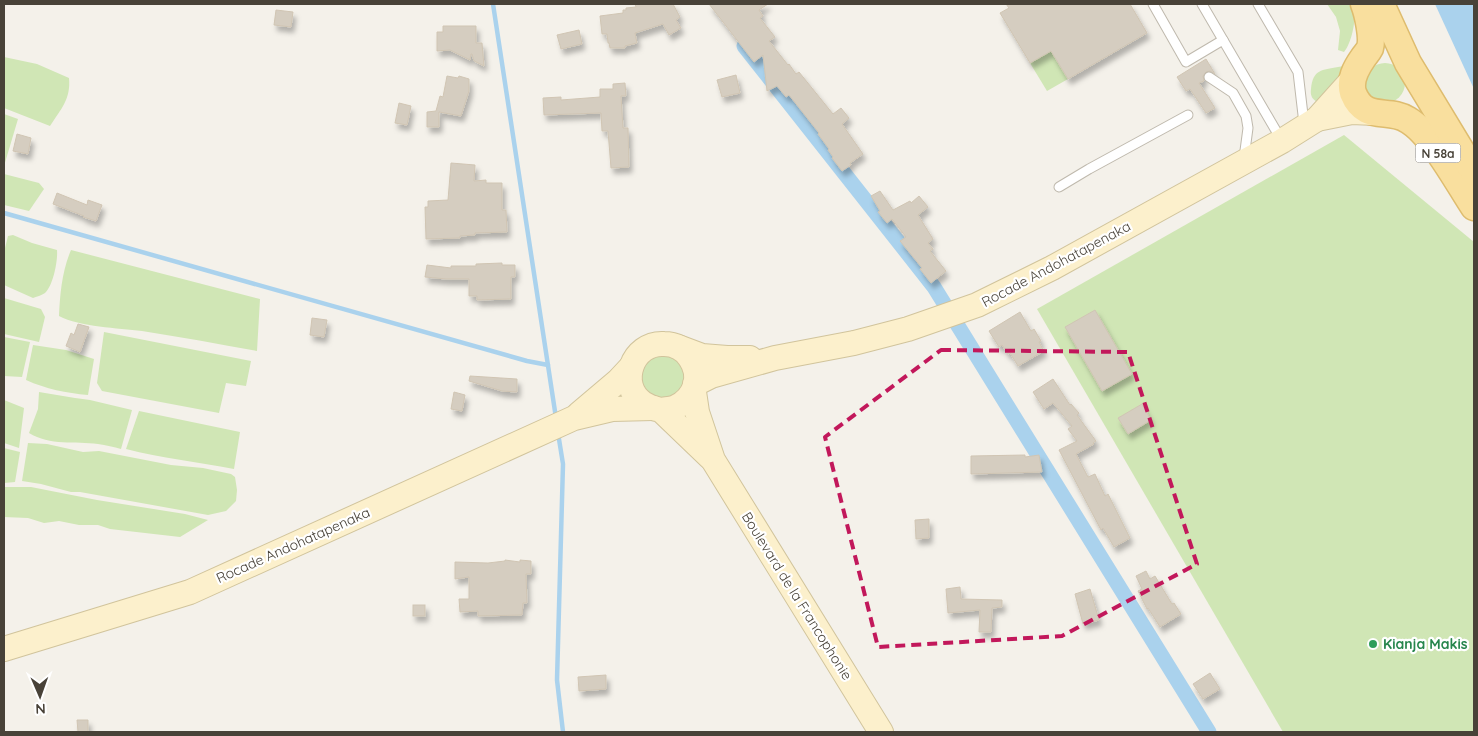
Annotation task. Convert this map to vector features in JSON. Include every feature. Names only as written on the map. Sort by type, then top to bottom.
[{"type":"main road","points":[[1364,4],[1370,28],[1370,48],[1354,73],[1352,91],[1364,108],[1382,114]]},
{"type":"main road","name":"N 58a","points":[[1381,4],[1411,68],[1474,172]]},
{"type":"main road","points":[[1387,51],[1399,55],[1411,68],[1415,84],[1413,94],[1407,104],[1399,110],[1382,114],[1352,112],[1312,122],[1354,73],[1365,57],[1375,52],[1387,51]]},
{"type":"main road","name":"N 58a","points":[[1382,114],[1406,118],[1416,125],[1432,144],[1474,207]]},
{"type":"main road","name":"Rocade Andohatapenaka","points":[[775,358],[854,343],[899,332],[977,305],[1052,268],[1282,141],[1312,122]]},
{"type":"main road","points":[[713,460],[657,409],[644,404],[636,396],[629,377],[635,358],[650,346],[660,343],[669,344],[702,356],[775,358]]},
{"type":"main road","points":[[678,347],[687,354],[693,363],[696,373],[694,388],[697,412],[713,460]]},
{"type":"main road","points":[[563,423],[612,409],[675,408],[684,402],[694,388],[711,376],[775,358]]},
{"type":"main road","points":[[563,423],[618,381],[631,367]]},
{"type":"main road","name":"Rocade Andohatapenaka","points":[[4,649],[190,592],[563,423]]},
{"type":"main road","name":"Boulevard de la Francophonie","points":[[713,460],[881,732]]},
{"type":"lane","points":[[1152,4],[1190,64],[1223,40]]},
{"type":"lane","points":[[1202,4],[1282,141]]},
{"type":"lane","points":[[1262,5],[1298,72],[1303,115],[1312,122]]},
{"type":"lane","points":[[1210,77],[1233,93],[1246,116],[1248,128],[1244,162]]},
{"type":"lane","points":[[1059,188],[1088,169],[1188,115]]},
{"type":"highlighted area","points":[[941,350],[1128,352],[1197,564],[1062,636],[878,647],[825,437]]},
{"type":"green space","points":[[1327,4],[1351,4],[1353,9],[1352,33],[1349,44],[1344,52],[1338,50],[1340,31],[1336,17]]},
{"type":"green space","points":[[1051,51],[1068,79],[1047,91],[1030,63]]},
{"type":"green space","points":[[4,57],[37,64],[69,78],[67,98],[50,126],[4,108]]},
{"type":"green space","points":[[1354,63],[1317,102],[1314,100],[1311,91],[1312,82],[1316,74],[1323,70]]},
{"type":"green space","points":[[1381,63],[1389,63],[1396,66],[1402,72],[1405,83],[1402,94],[1396,100],[1389,103],[1381,103],[1374,100],[1368,94],[1365,87],[1365,79],[1368,72],[1374,66]]},
{"type":"green space","points":[[4,114],[18,119],[4,166]]},
{"type":"green space","points":[[1344,135],[1474,242],[1474,732],[1283,732],[1037,309]]},
{"type":"green space","points":[[4,174],[39,183],[44,189],[29,211],[4,205]]},
{"type":"green space","points":[[13,235],[57,250],[53,279],[44,294],[33,298],[4,285],[4,252],[8,236]]},
{"type":"green space","points":[[71,250],[260,299],[257,351],[142,331],[88,325],[59,316],[65,266]]},
{"type":"green space","points":[[4,298],[41,309],[45,317],[39,342],[4,334]]},
{"type":"green space","points":[[104,332],[251,361],[246,386],[226,383],[219,413],[102,391],[97,383]]},
{"type":"green space","points":[[4,337],[30,342],[22,377],[4,376]]},
{"type":"green space","points":[[33,345],[66,350],[94,359],[88,395],[56,390],[26,380]]},
{"type":"green space","points":[[656,352],[683,359],[688,392],[650,402],[637,371]]},
{"type":"green space","points":[[39,392],[90,400],[132,410],[121,449],[98,444],[45,440],[29,433],[38,409]]},
{"type":"green space","points":[[4,400],[24,408],[19,448],[4,443]]},
{"type":"green space","points":[[139,411],[240,432],[234,469],[126,449]]},
{"type":"green space","points":[[28,443],[47,444],[83,452],[99,451],[231,474],[235,477],[236,501],[226,511],[208,515],[71,492],[22,481]]},
{"type":"green space","points":[[4,448],[20,452],[15,482],[4,483]]},
{"type":"green space","points":[[4,487],[31,487],[185,514],[208,520],[180,537],[110,529],[98,525],[79,525],[59,521],[44,523],[28,518],[4,517]]},
{"type":"water","points":[[1435,4],[1474,4],[1474,89]]},
{"type":"building","points":[[635,4],[673,4],[680,17],[676,20],[681,28],[669,35],[663,24],[635,33],[637,43],[625,46],[625,48],[610,48],[607,34],[602,34],[600,16],[623,13],[623,10],[626,10],[626,8],[636,7]]},
{"type":"building","points":[[709,4],[768,4],[759,10],[763,16],[760,18],[775,37],[769,41],[796,74],[799,72],[833,114],[841,108],[849,118],[842,124],[863,154],[842,171],[832,158],[819,133],[789,95],[786,97],[777,86],[767,91],[763,55],[754,62]]},
{"type":"building","points":[[1006,4],[1130,4],[1147,33],[1068,79],[1051,51],[1030,63],[1000,13],[1009,8]]},
{"type":"building","points":[[276,10],[293,12],[291,27],[274,25]]},
{"type":"building","points":[[443,26],[476,26],[476,43],[482,43],[484,66],[474,61],[472,54],[470,60],[450,50],[437,51],[437,32],[443,32]]},
{"type":"building","points":[[579,30],[582,44],[561,49],[557,35]]},
{"type":"building","points":[[1206,59],[1215,74],[1210,71],[1206,72],[1203,76],[1204,81],[1199,83],[1215,108],[1206,113],[1190,89],[1186,91],[1177,77]]},
{"type":"building","points":[[736,75],[740,93],[722,97],[717,80]]},
{"type":"building","points":[[447,76],[458,78],[459,76],[469,79],[469,91],[461,116],[439,112],[439,127],[427,127],[427,112],[436,111],[440,96],[443,97]]},
{"type":"building","points":[[625,83],[626,96],[621,96],[623,128],[628,128],[629,167],[611,168],[608,131],[602,131],[601,113],[544,115],[543,98],[561,97],[561,100],[600,97],[600,89],[613,89],[613,84]]},
{"type":"building","points":[[399,103],[411,106],[407,125],[395,123]]},
{"type":"building","points":[[17,134],[31,138],[28,154],[13,151]]},
{"type":"building","points":[[451,163],[475,165],[474,181],[486,180],[486,183],[502,183],[502,210],[506,210],[507,232],[475,233],[475,235],[460,236],[460,238],[426,239],[425,207],[428,207],[428,201],[448,200]]},
{"type":"building","points":[[880,191],[893,210],[910,201],[911,203],[919,196],[928,207],[918,215],[933,239],[928,243],[933,249],[930,251],[946,271],[931,283],[920,269],[922,268],[900,241],[906,237],[892,219],[887,223],[878,212],[880,211],[871,196]]},
{"type":"building","points":[[57,193],[87,205],[88,200],[102,205],[96,221],[53,204]]},
{"type":"building","points":[[502,263],[502,265],[515,265],[515,277],[511,277],[511,299],[477,300],[477,296],[469,296],[469,279],[425,277],[427,265],[451,268],[451,266]]},
{"type":"building","points":[[1095,310],[1132,374],[1102,391],[1065,327]]},
{"type":"building","points":[[1020,312],[1031,331],[1034,329],[1044,351],[1018,366],[1010,353],[1008,354],[1002,345],[999,347],[989,331]]},
{"type":"building","points":[[312,318],[327,320],[324,337],[310,335]]},
{"type":"building","points":[[78,324],[89,327],[80,352],[66,346],[71,333],[74,335]]},
{"type":"building","points":[[470,376],[517,379],[517,392],[502,391],[469,381]]},
{"type":"building","points":[[1053,379],[1070,405],[1079,413],[1077,415],[1096,441],[1076,454],[1088,477],[1095,474],[1105,496],[1108,494],[1130,538],[1114,547],[1103,528],[1101,530],[1059,450],[1077,441],[1068,429],[1072,426],[1053,403],[1044,409],[1033,392]]},
{"type":"building","points":[[454,392],[465,395],[462,411],[451,409]]},
{"type":"building","points":[[1142,404],[1151,420],[1128,434],[1118,418]]},
{"type":"building","points":[[1025,455],[1025,457],[1039,455],[1042,472],[971,474],[971,456]]},
{"type":"building","points":[[929,519],[929,538],[916,539],[915,520]]},
{"type":"building","points":[[505,560],[531,561],[531,574],[526,574],[527,603],[523,603],[522,615],[478,616],[478,611],[460,612],[459,599],[469,599],[469,577],[455,579],[455,562],[488,563]]},
{"type":"building","points":[[1146,571],[1150,579],[1155,576],[1172,604],[1174,603],[1181,614],[1160,627],[1147,609],[1138,591],[1142,589],[1136,576]]},
{"type":"building","points":[[960,587],[961,599],[1002,600],[1002,607],[992,608],[991,632],[979,632],[980,610],[948,613],[946,589]]},
{"type":"building","points":[[1090,589],[1099,620],[1083,624],[1075,594]]},
{"type":"building","points":[[413,605],[425,605],[425,616],[413,616]]},
{"type":"building","points":[[1210,673],[1220,689],[1203,699],[1193,684]]},
{"type":"building","points":[[606,675],[606,689],[579,691],[578,677]]},
{"type":"building","points":[[77,720],[88,720],[88,732],[78,732]]},
{"type":"waterway","points":[[493,4],[556,418]]},
{"type":"waterway","points":[[744,46],[934,287],[1209,732]]},
{"type":"waterway","points":[[4,213],[527,361],[548,365]]},
{"type":"waterway","points":[[558,433],[563,464],[557,680],[563,732]]},
{"type":"place","name":"Kianja Makis","points":[[1373,644]]}]
